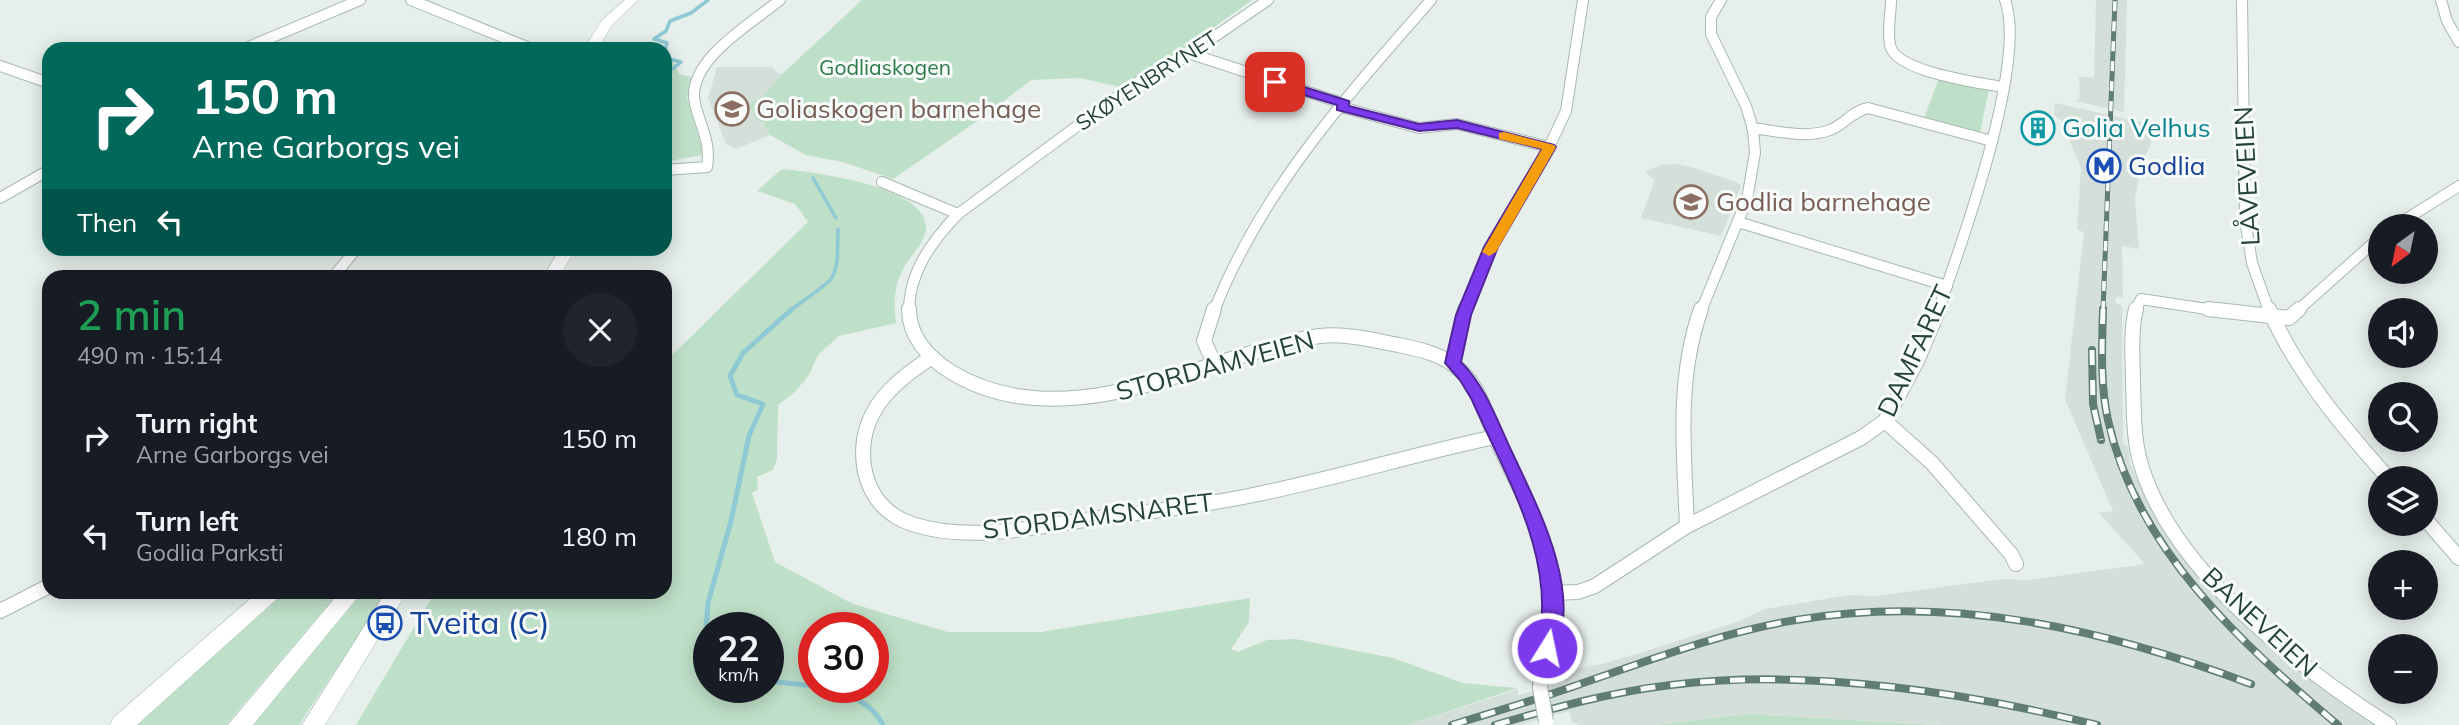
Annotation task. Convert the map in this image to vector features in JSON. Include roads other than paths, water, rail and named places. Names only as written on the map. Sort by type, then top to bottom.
[{"type":"main road","points":[[595,42],[607,23],[632,0]]},
{"type":"main road","points":[[121,725],[263,599]]},
{"type":"main road","points":[[239,725],[346,599]]},
{"type":"main road","points":[[313,725],[393,599]]},
{"type":"street","points":[[261,42],[360,0]]},
{"type":"street","points":[[411,0],[515,42]]},
{"type":"street","points":[[672,170],[707,167],[710,150],[694,101],[695,79],[700,69],[718,49],[780,0]]},
{"type":"street","name":"SKØYENBRYNET","points":[[958,214],[1134,84],[1191,54],[1268,0]]},
{"type":"street","points":[[1215,365],[1206,351],[1204,340],[1232,265],[1276,189],[1431,0]]},
{"type":"street","points":[[1546,724],[1540,688],[1552,629],[1553,593],[1547,554],[1536,522],[1470,382],[1453,363],[1463,315],[1491,247],[1549,147],[1566,111],[1583,0]]},
{"type":"street","points":[[1687,526],[1686,369],[1699,314],[1738,222],[1751,182],[1755,155],[1752,128],[1743,97],[1712,37],[1711,18],[1721,0]]},
{"type":"street","points":[[1891,0],[1890,46],[1891,52],[1898,60],[1918,68],[2001,87]]},
{"type":"street","name":"DAMFARET","points":[[1553,593],[1585,591],[1687,526],[1861,438],[1885,421],[1917,361],[1970,220],[1992,141],[2012,23],[2005,0]]},
{"type":"street","name":"LÅVEVEIEN","points":[[2242,0],[2246,228],[2256,278],[2273,318],[2316,391],[2378,466]]},
{"type":"street","points":[[2441,0],[2459,42]]},
{"type":"street","points":[[1191,54],[1419,128],[1457,124],[1549,147]]},
{"type":"street","points":[[1,68],[42,81]]},
{"type":"street","points":[[1752,128],[1828,131],[1842,123],[1856,109],[1868,108],[1992,141]]},
{"type":"street","points":[[0,198],[42,174]]},
{"type":"street","points":[[882,182],[958,214]]},
{"type":"street","points":[[2414,214],[2459,186]]},
{"type":"street","name":"STORDAMVEIEN","points":[[958,214],[943,230],[916,272],[909,290],[908,309],[914,332],[932,357],[956,375],[987,389],[1048,401],[1119,394],[1304,339],[1328,335],[1354,337],[1416,349],[1453,363]]},
{"type":"street","points":[[1738,222],[1947,286]]},
{"type":"street","points":[[2273,318],[2294,315],[2368,248]]},
{"type":"street","points":[[339,270],[350,256]]},
{"type":"street","name":"BANEVEIEN","points":[[2273,318],[2146,299],[2137,302],[2134,314],[2134,425],[2140,462],[2157,502],[2179,538],[2225,596],[2301,664],[2389,725]]},
{"type":"street","name":"STORDAMSNARET","points":[[932,357],[897,381],[876,405],[864,440],[863,468],[872,496],[879,503],[910,523],[933,529],[978,532],[1021,528],[1211,502],[1320,481],[1441,448],[1495,437]]},
{"type":"street","points":[[1885,421],[1932,463],[2011,554],[2015,564]]},
{"type":"street","points":[[2438,534],[2459,558]]},
{"type":"street","points":[[0,611],[42,590]]},
{"type":"waterway","points":[[664,42],[654,39],[666,31],[670,21],[691,13],[708,0]]},
{"type":"waterway","points":[[672,60],[681,62],[672,69]]},
{"type":"waterway","points":[[813,178],[836,218]]},
{"type":"waterway","points":[[790,311],[824,286],[834,274],[838,229]]},
{"type":"waterway","points":[[707,612],[749,436],[763,404],[737,395],[730,376],[743,353],[792,309]]},
{"type":"waterway","points":[[784,683],[798,684]]},
{"type":"waterway","points":[[863,703],[883,725]]},
{"type":"railway","points":[[2103,311],[2115,0]]},
{"type":"railway","points":[[2103,309],[2105,406],[2122,467],[2142,511],[2168,552],[2230,627],[2338,725]]},
{"type":"railway","points":[[2092,350],[2093,404],[2101,440]]},
{"type":"railway","points":[[1452,725],[1715,639],[1769,625],[1854,613],[1912,611],[1970,614],[2027,622],[2140,647],[2251,684]]},
{"type":"railway","points":[[1495,725],[1582,701],[1649,688],[1723,680],[1776,679],[1831,681],[1940,693],[2097,725]]},
{"type":"place","name":"Goliaskogen barnehage","points":[[732,109]]},
{"type":"place","name":"Golia Velhus","points":[[2038,128]]},
{"type":"place","name":"Godlia","points":[[2104,166]]},
{"type":"place","name":"Godlia barnehage","points":[[1691,202]]},
{"type":"place","name":"Tveita (C)","points":[[385,623]]},
{"type":"park label","name":"Godliaskogen","points":[[885,68]]}]
